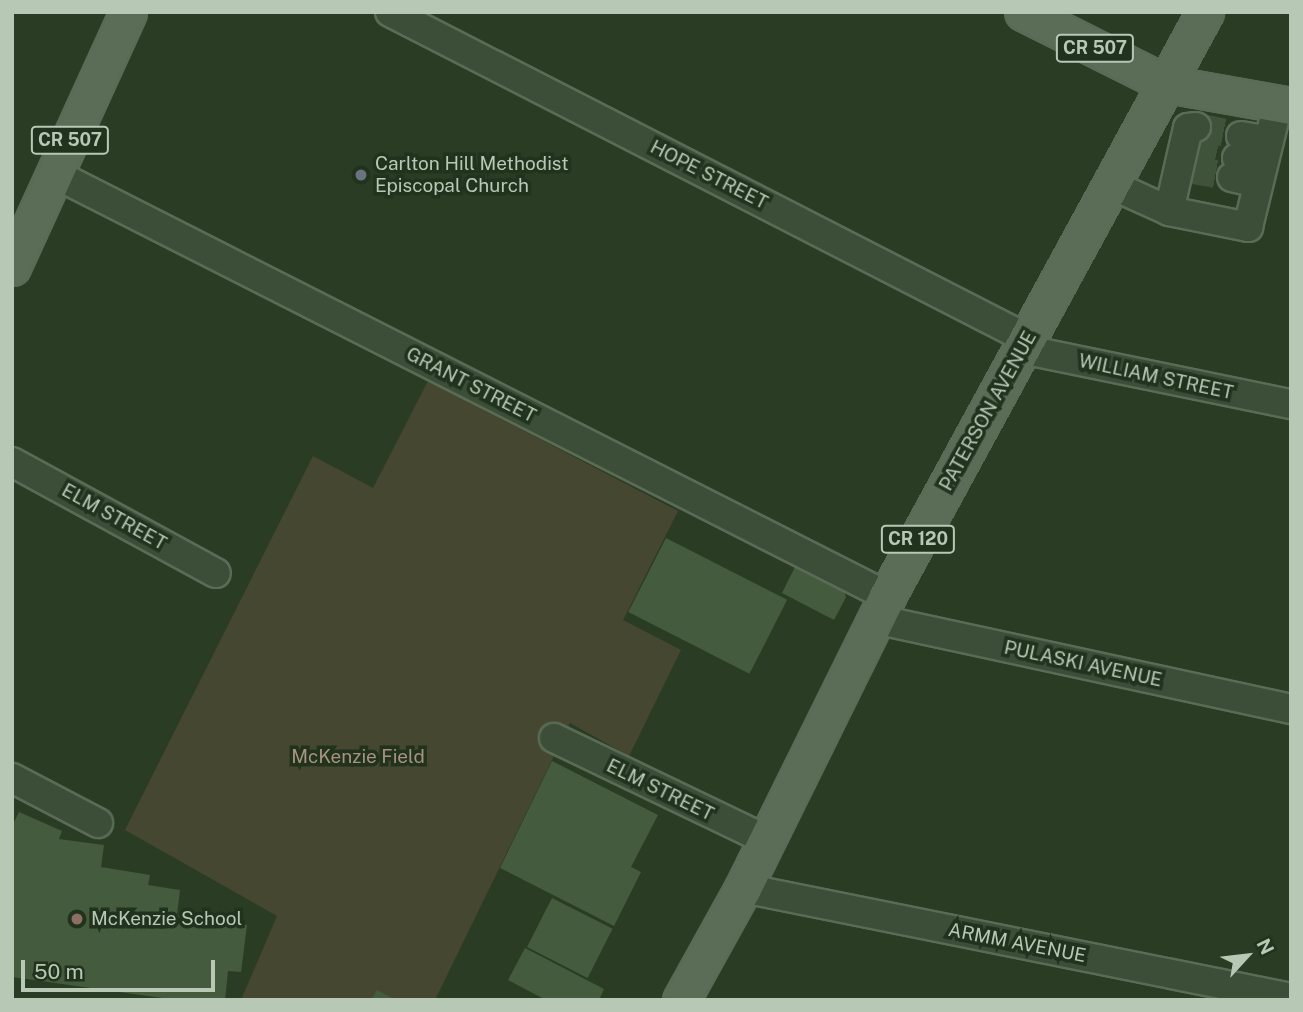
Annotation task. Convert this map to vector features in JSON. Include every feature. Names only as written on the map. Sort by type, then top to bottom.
[{"type":"main road","name":"CR 507","points":[[12,267],[128,12]]},
{"type":"main road","name":"CR 507","points":[[1023,12],[1167,85],[1284,105]]},
{"type":"main road","name":"PATERSON AVENUE","points":[[681,1000],[743,888],[881,608],[1205,12]]},
{"type":"street","name":"HOPE STREET","points":[[390,12],[1025,344]]},
{"type":"street","points":[[1112,185],[1169,211],[1248,227],[1250,160],[1284,105]]},
{"type":"street","points":[[1169,211],[1187,152]]},
{"type":"street","name":"GRANT STREET","points":[[55,174],[881,608]]},
{"type":"street","name":"WILLIAM STREET","points":[[1025,344],[1291,404]]},
{"type":"street","name":"ELM STREET","points":[[12,461],[216,573]]},
{"type":"street","name":"PULASKI AVENUE","points":[[881,608],[1291,709]]},
{"type":"street","name":"ELM STREET","points":[[554,738],[767,840]]},
{"type":"street","points":[[12,778],[98,823]]},
{"type":"street","name":"ARMM AVENUE","points":[[743,888],[1291,998]]},
{"type":"green space","name":"McKenzie Field","points":[[428,381],[678,511],[623,620],[681,650],[629,756],[570,723],[435,1000],[241,1000],[277,916],[125,830],[313,456],[373,488]]},
{"type":"building","points":[[666,538],[787,600],[749,674],[628,612]]},
{"type":"building","points":[[795,567],[844,591],[846,597],[834,620],[782,593]]},
{"type":"building","points":[[552,761],[658,815],[631,867],[641,872],[614,926],[500,868]]},
{"type":"building","points":[[19,812],[62,831],[59,839],[104,845],[101,867],[150,875],[148,885],[180,890],[177,915],[247,925],[241,972],[228,971],[225,1000],[177,1000],[12,977],[12,826]]},
{"type":"building","points":[[552,898],[613,929],[588,978],[527,947]]},
{"type":"building","points":[[525,948],[604,989],[599,1000],[546,1000],[508,980]]},
{"type":"building","points":[[377,990],[396,1000],[371,1000]]},
{"type":"tunnel","points":[[1196,127],[1241,136]]},
{"type":"tunnel","points":[[1189,148],[1237,158]]},
{"type":"tunnel","points":[[1188,169],[1232,177]]},
{"type":"place","name":"Carlton Hill Methodist Episcopal Church","points":[[361,175]]},
{"type":"place","name":"McKenzie School","points":[[77,919]]}]
